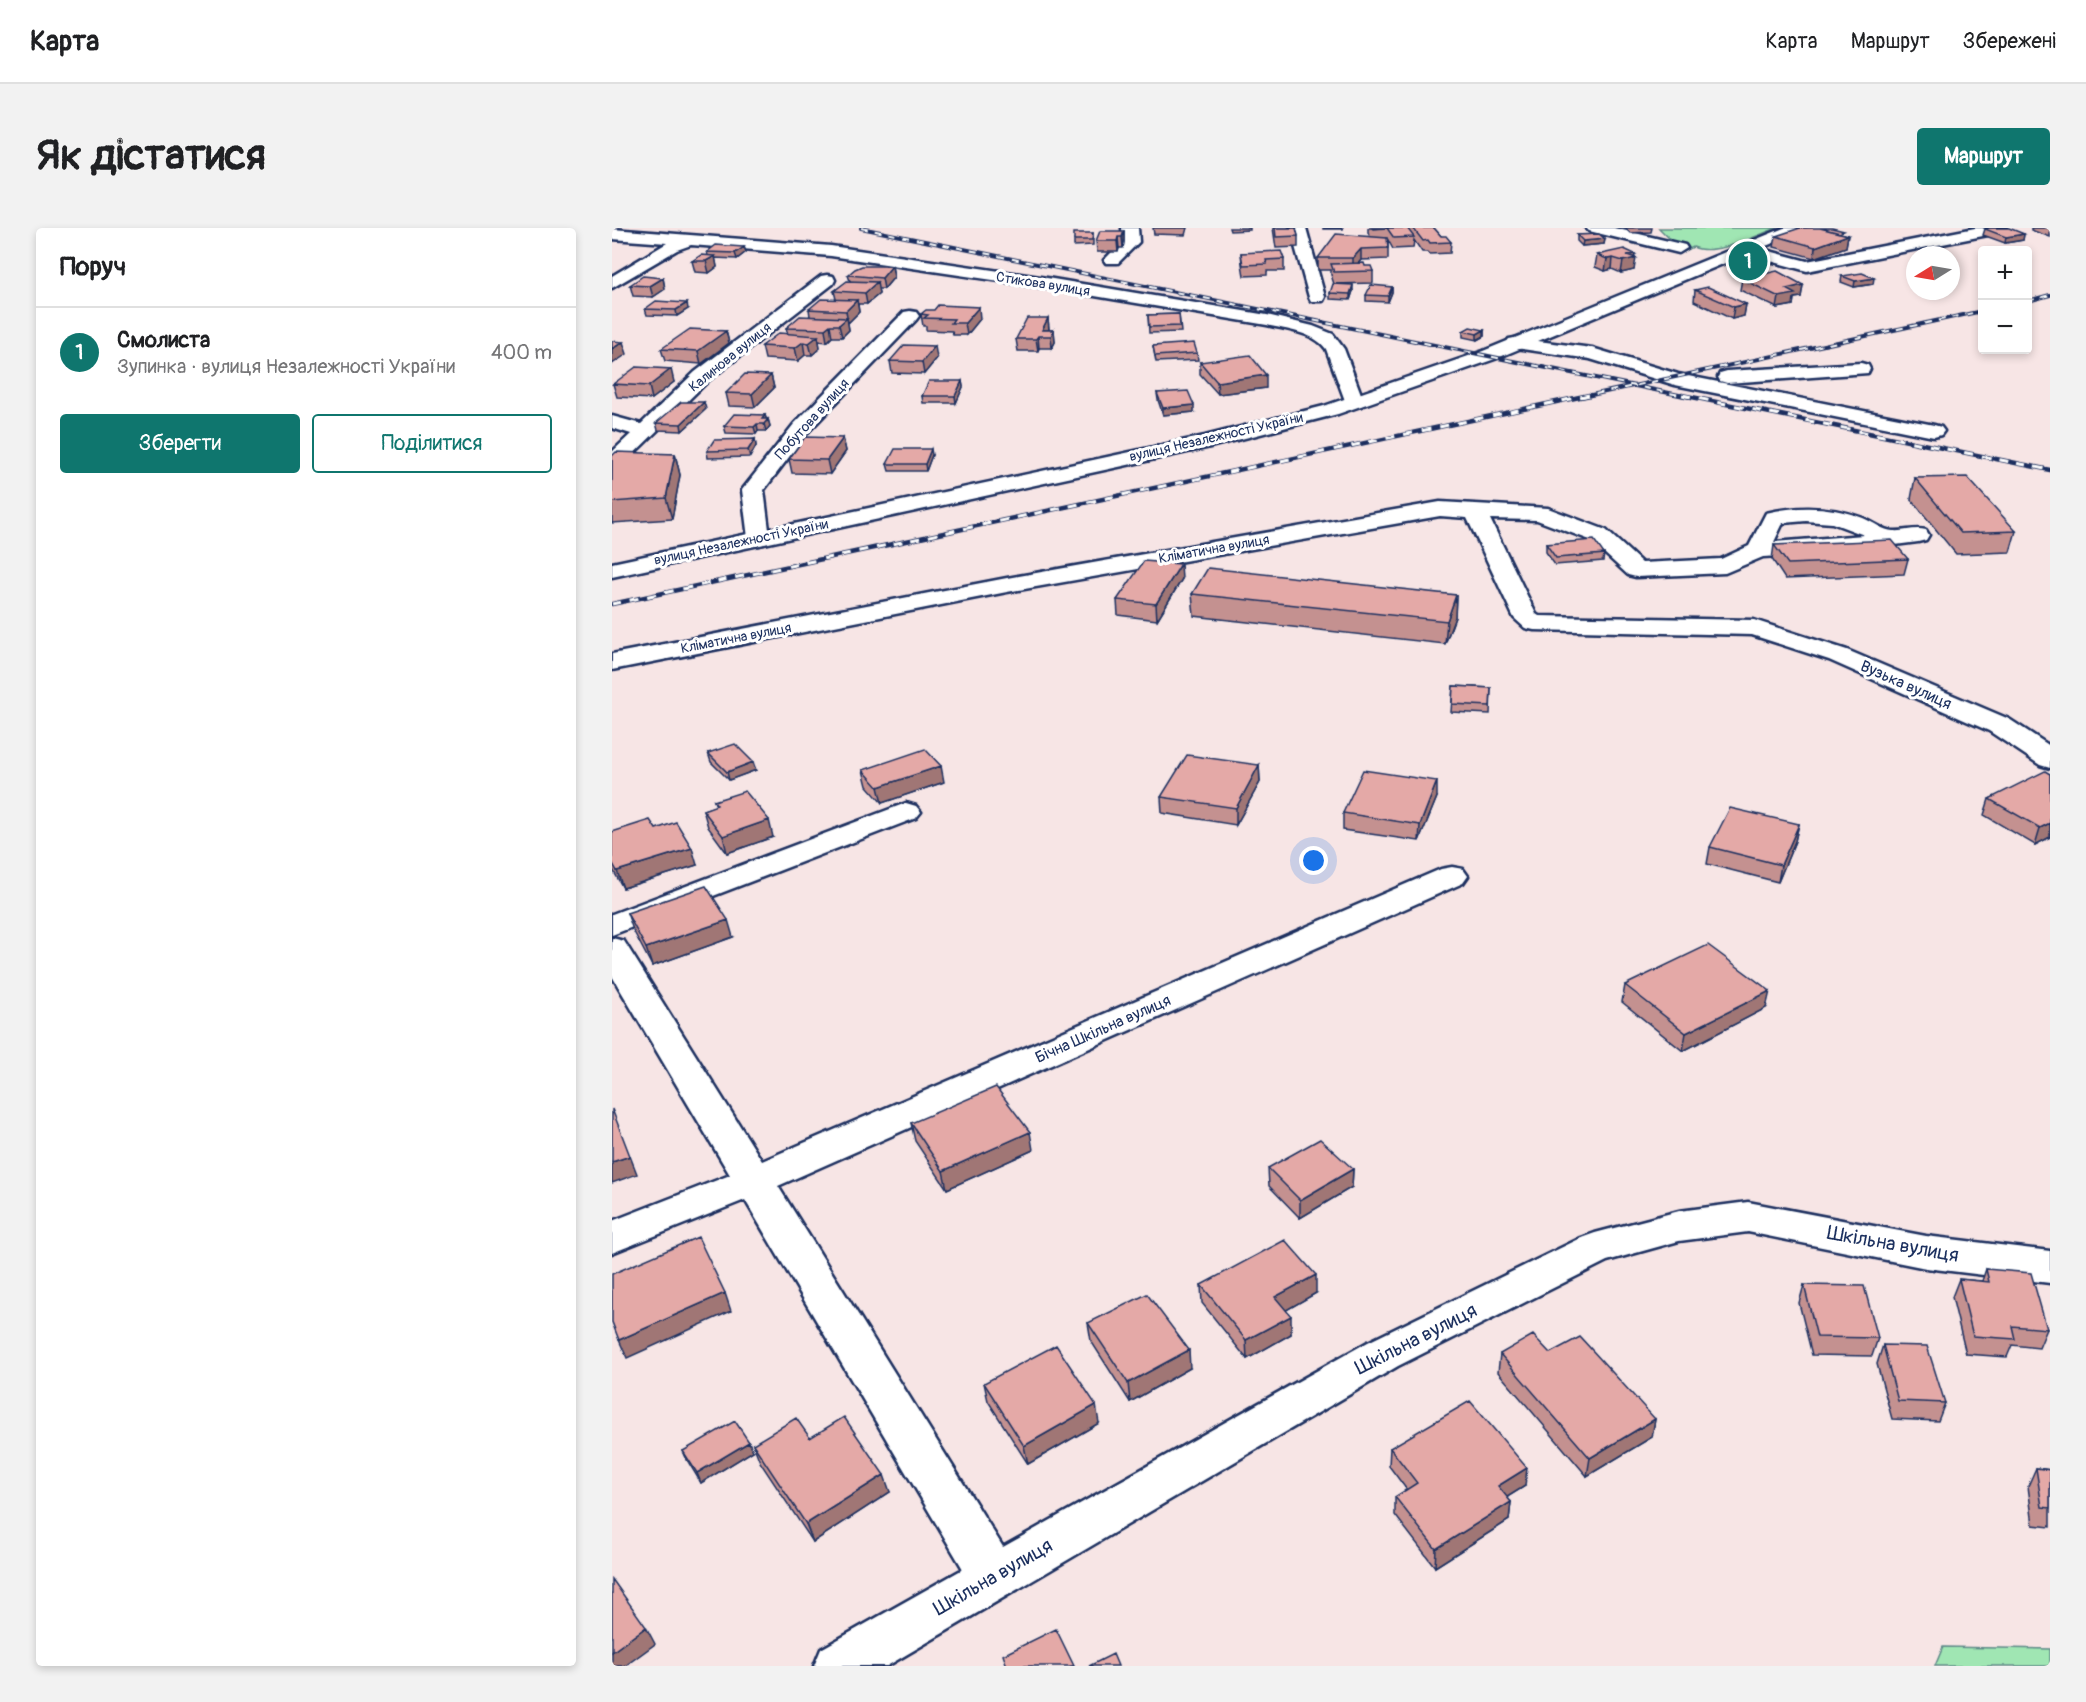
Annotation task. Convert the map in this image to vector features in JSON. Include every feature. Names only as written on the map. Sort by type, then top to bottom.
[{"type":"street","points":[[1112,260],[1131,242],[1130,228]]},
{"type":"street","points":[[1298,228],[1317,297]]},
{"type":"street","points":[[1594,228],[1678,248]]},
{"type":"street","points":[[1659,228],[1699,267]]},
{"type":"street","name":"вулиця Незалежності України","points":[[612,570],[1206,442],[1354,402],[1490,355],[1797,228]]},
{"type":"street","points":[[1743,249],[1807,266],[1998,228]]},
{"type":"street","name":"Стикова вулиця","points":[[612,234],[831,251],[954,272],[1047,283],[1297,327],[1327,338],[1335,349],[1354,402]]},
{"type":"street","points":[[612,283],[671,247],[687,241]]},
{"type":"street","points":[[1797,281],[1807,266]]},
{"type":"street","name":"Калинова вулиця","points":[[612,464],[702,376],[827,280]]},
{"type":"street","name":"Побутова вулиця","points":[[759,538],[753,490],[801,428],[910,316]]},
{"type":"street","points":[[1515,343],[1592,354],[1675,379],[1934,431]]},
{"type":"street","points":[[1675,379],[1861,369]]},
{"type":"street","points":[[612,422],[646,432]]},
{"type":"street","name":"Кліматична вулиця","points":[[612,662],[1007,585],[1440,509],[1540,513],[1599,535],[1636,570],[1725,566],[1759,550]]},
{"type":"street","name":"Вузька вулиця","points":[[1475,512],[1526,618],[1534,623],[1754,628],[1838,655],[1999,725],[2050,759]]},
{"type":"street","points":[[1888,539],[1857,521],[1828,515],[1798,513],[1774,518],[1759,550],[1841,545],[1888,539],[1918,535]]},
{"type":"street","points":[[612,925],[906,812]]},
{"type":"street","name":"Бічна Шкільна вулиця","points":[[612,1238],[753,1181],[1452,876]]},
{"type":"street","points":[[612,948],[994,1576]]},
{"type":"street","name":"Шкільна вулиця","points":[[839,1666],[1383,1354],[1595,1249],[1679,1226],[1748,1217],[1926,1252],[2050,1267]]},
{"type":"green space","points":[[1659,228],[1777,228],[1723,247],[1702,249],[1693,247],[1683,252]]},
{"type":"green space","points":[[1943,1647],[2050,1649],[2050,1666],[1935,1666]]},
{"type":"building","points":[[1275,228],[1296,228],[1298,236],[1276,237]]},
{"type":"building","points":[[1387,228],[1407,228],[1414,237],[1394,238]]},
{"type":"building","points":[[1413,228],[1434,228],[1451,242],[1423,241]]},
{"type":"building","points":[[1800,228],[1820,228],[1848,235],[1815,247],[1776,236]]},
{"type":"building","points":[[1820,228],[1832,228],[1844,231],[1839,233]]},
{"type":"building","points":[[2009,228],[2024,234],[2006,237],[1985,229]]},
{"type":"building","points":[[1100,231],[1124,231],[1122,237],[1118,237],[1117,241],[1096,241]]},
{"type":"building","points":[[1074,233],[1093,233],[1092,240],[1074,240]]},
{"type":"building","points":[[1336,234],[1387,238],[1388,248],[1361,249],[1353,258],[1318,258]]},
{"type":"building","points":[[1599,234],[1605,239],[1583,241],[1577,235]]},
{"type":"building","points":[[716,245],[744,247],[735,253],[707,252]]},
{"type":"building","points":[[1624,249],[1635,254],[1627,255],[1636,258],[1623,261],[1597,255]]},
{"type":"building","points":[[1281,251],[1284,259],[1266,260],[1267,264],[1243,265],[1241,253]]},
{"type":"building","points":[[701,255],[715,256],[706,261],[692,261]]},
{"type":"building","points":[[1364,263],[1365,266],[1371,266],[1373,271],[1334,272],[1331,264]]},
{"type":"building","points":[[862,266],[892,266],[882,278],[848,275]]},
{"type":"building","points":[[1777,271],[1803,285],[1786,289],[1795,294],[1779,297],[1742,279]]},
{"type":"building","points":[[1862,273],[1874,278],[1855,281],[1842,276]]},
{"type":"building","points":[[643,276],[663,278],[650,286],[630,285]]},
{"type":"building","points":[[847,281],[877,282],[865,293],[834,291]]},
{"type":"building","points":[[1333,284],[1353,285],[1350,294],[1330,293]]},
{"type":"building","points":[[1371,285],[1392,287],[1388,296],[1366,295]]},
{"type":"building","points":[[1708,287],[1746,304],[1734,307],[1695,290]]},
{"type":"building","points":[[821,299],[857,300],[846,311],[809,309]]},
{"type":"building","points":[[656,301],[687,303],[676,310],[645,309]]},
{"type":"building","points":[[938,305],[979,307],[965,323],[951,323],[954,319],[924,318],[928,315],[921,314],[926,310],[934,310]]},
{"type":"building","points":[[1179,314],[1180,326],[1149,327],[1148,315]]},
{"type":"building","points":[[800,316],[847,318],[839,325],[830,325],[825,329],[786,328]]},
{"type":"building","points":[[1027,318],[1048,318],[1042,330],[1054,330],[1051,336],[1016,339]]},
{"type":"building","points":[[1470,327],[1484,330],[1477,334],[1463,331]]},
{"type":"building","points":[[690,329],[726,331],[698,351],[661,349]]},
{"type":"building","points":[[779,333],[818,336],[809,343],[803,342],[795,348],[762,346]]},
{"type":"building","points":[[612,341],[623,342],[612,349]]},
{"type":"building","points":[[1194,343],[1197,353],[1155,356],[1153,346]]},
{"type":"building","points":[[904,345],[935,346],[922,362],[890,361]]},
{"type":"building","points":[[1250,355],[1266,375],[1217,382],[1200,362]]},
{"type":"building","points":[[636,367],[671,369],[649,386],[613,384]]},
{"type":"building","points":[[745,374],[771,375],[752,394],[726,393]]},
{"type":"building","points":[[929,381],[962,381],[955,396],[922,396]]},
{"type":"building","points":[[1188,391],[1194,405],[1163,408],[1157,393]]},
{"type":"building","points":[[681,402],[704,402],[681,424],[656,423]]},
{"type":"building","points":[[734,414],[765,415],[762,419],[768,419],[764,424],[757,424],[754,427],[724,426]]},
{"type":"building","points":[[805,437],[843,438],[827,460],[789,459]]},
{"type":"building","points":[[755,439],[748,450],[707,451],[714,440]]},
{"type":"building","points":[[895,449],[931,449],[925,464],[887,464]]},
{"type":"building","points":[[616,452],[675,454],[666,498],[612,502],[612,456]]},
{"type":"building","points":[[1967,477],[2016,531],[1961,533],[1915,478]]},
{"type":"building","points":[[1594,540],[1604,554],[1556,558],[1546,544]]},
{"type":"building","points":[[1892,540],[1908,559],[1788,564],[1774,545]]},
{"type":"building","points":[[1144,561],[1181,564],[1156,604],[1117,600]]},
{"type":"building","points":[[1208,568],[1456,595],[1447,621],[1192,594]]},
{"type":"building","points":[[1453,686],[1491,688],[1490,706],[1452,704]]},
{"type":"building","points":[[735,744],[753,762],[727,772],[708,753]]},
{"type":"building","points":[[925,749],[941,766],[878,787],[863,770]]},
{"type":"building","points":[[1187,755],[1259,765],[1236,808],[1161,797]]},
{"type":"building","points":[[1363,770],[1437,781],[1420,825],[1343,813]]},
{"type":"building","points":[[2045,771],[2050,774],[2050,823],[2040,828],[1989,799]]},
{"type":"building","points":[[745,791],[769,820],[723,836],[703,810],[717,805],[714,801]]},
{"type":"building","points":[[1730,808],[1799,824],[1781,865],[1710,847]]},
{"type":"building","points":[[650,820],[656,829],[676,822],[692,848],[617,871],[612,862],[612,832]]},
{"type":"building","points":[[706,886],[728,920],[646,948],[627,913]]},
{"type":"building","points":[[1708,945],[1770,991],[1686,1033],[1625,985]]},
{"type":"building","points":[[996,1087],[1030,1132],[943,1171],[911,1123]]},
{"type":"building","points":[[612,1109],[630,1156],[612,1162]]},
{"type":"building","points":[[1320,1139],[1353,1169],[1300,1200],[1268,1168]]},
{"type":"building","points":[[698,1237],[725,1293],[619,1340],[612,1322],[612,1274]]},
{"type":"building","points":[[1285,1240],[1316,1275],[1275,1297],[1291,1316],[1246,1340],[1201,1285]]},
{"type":"building","points":[[1986,1269],[2031,1273],[2047,1329],[2012,1326],[2015,1339],[1973,1336],[1959,1279],[1989,1282]]},
{"type":"building","points":[[1804,1285],[1864,1286],[1878,1338],[1817,1337]]},
{"type":"building","points":[[1147,1294],[1189,1350],[1128,1383],[1088,1323]]},
{"type":"building","points":[[1533,1335],[1550,1353],[1580,1337],[1655,1419],[1590,1458],[1500,1354]]},
{"type":"building","points":[[1056,1345],[1096,1405],[1024,1446],[984,1383]]},
{"type":"building","points":[[1883,1345],[1927,1346],[1945,1403],[1898,1401]]},
{"type":"building","points":[[1470,1401],[1527,1468],[1498,1486],[1511,1502],[1436,1549],[1395,1497],[1417,1483],[1390,1448]]},
{"type":"building","points":[[844,1417],[884,1475],[806,1524],[753,1444],[796,1418],[810,1438]]},
{"type":"building","points":[[735,1421],[749,1442],[697,1473],[683,1451]]},
{"type":"building","points":[[2036,1468],[2050,1470],[2050,1508],[2042,1507]]},
{"type":"building","points":[[612,1579],[646,1627],[612,1652]]},
{"type":"building","points":[[1056,1629],[1074,1666],[1007,1666],[1003,1655]]},
{"type":"building","points":[[1113,1654],[1118,1666],[1089,1666]]},
{"type":"railway","points":[[861,228],[1634,386]]},
{"type":"railway","points":[[2032,300],[2050,295]]},
{"type":"railway","points":[[1634,386],[1978,312]]},
{"type":"railway","points":[[1582,397],[1634,386]]},
{"type":"railway","points":[[1634,386],[1689,397]]},
{"type":"railway","points":[[612,604],[1589,395]]},
{"type":"railway","points":[[1682,395],[2050,470]]},
{"type":"place","name":"Смолиста","points":[[1748,261]]}]
